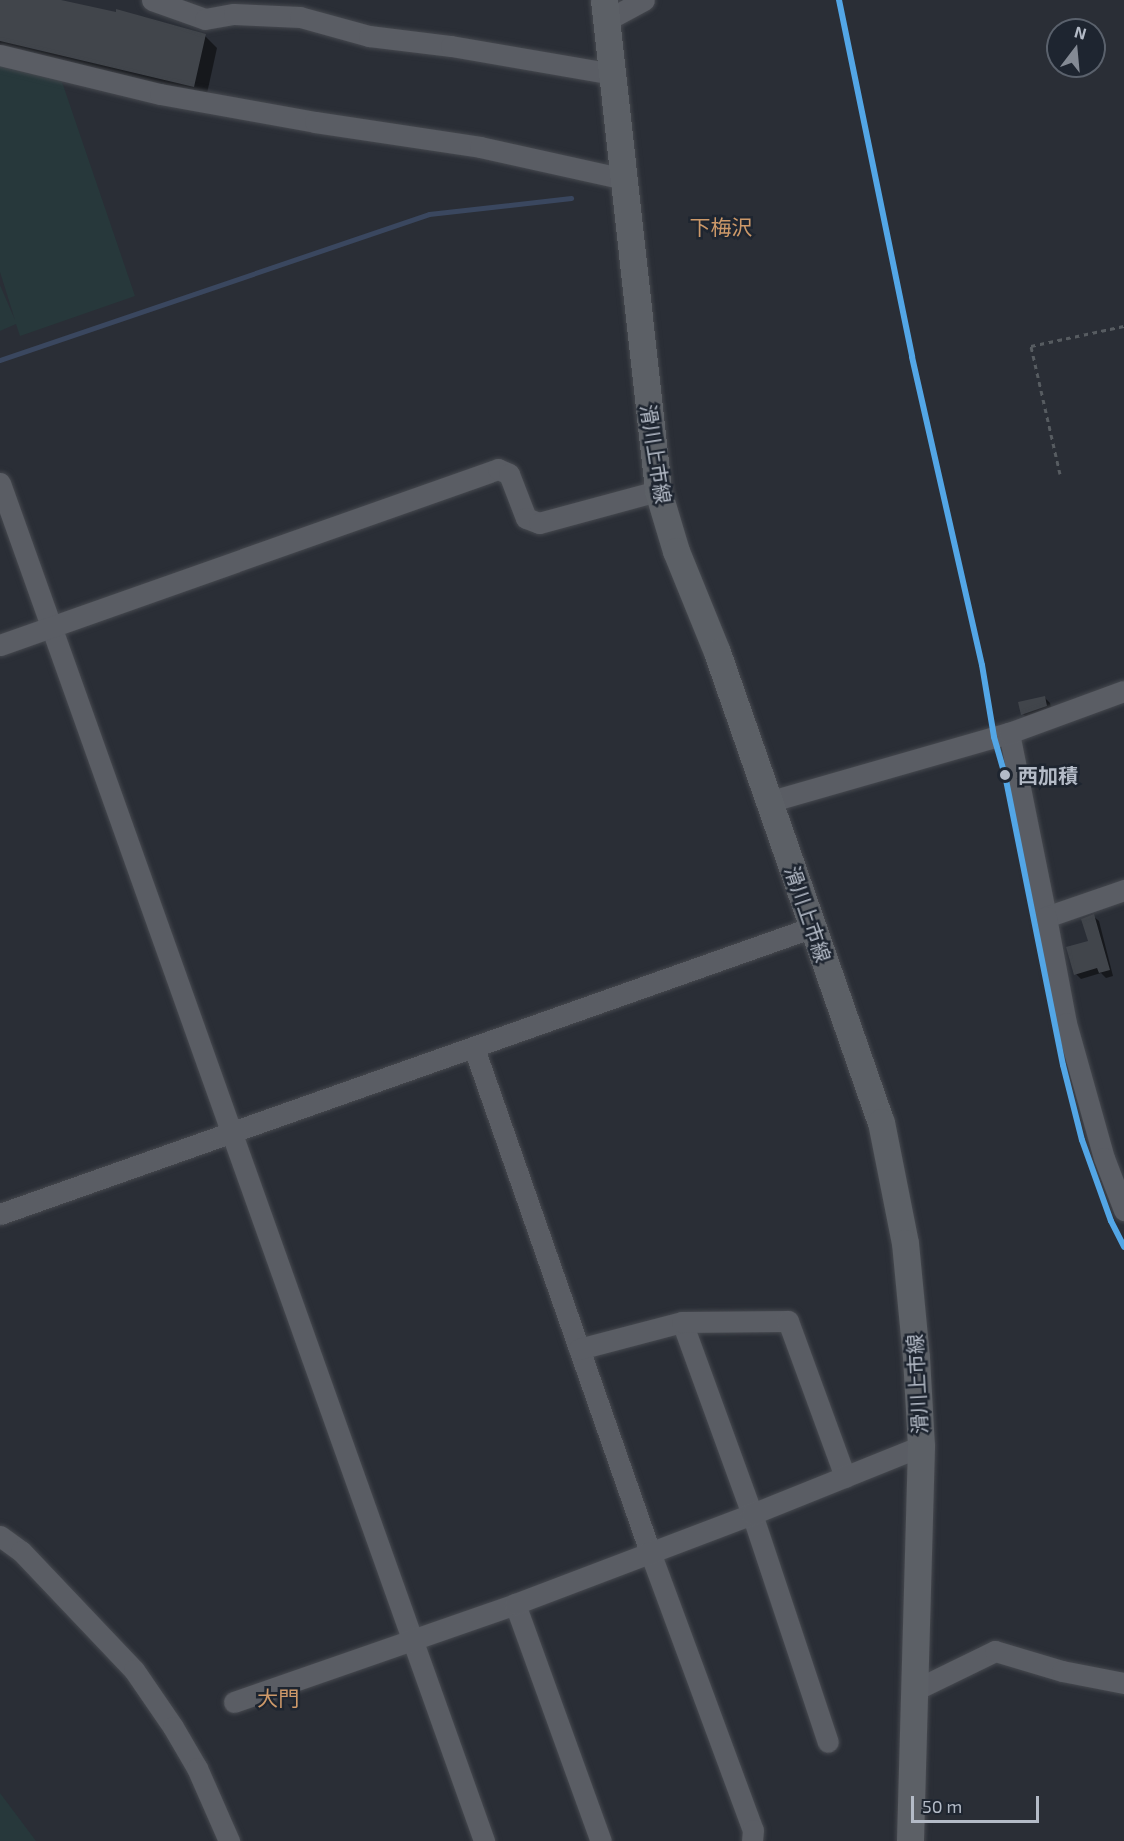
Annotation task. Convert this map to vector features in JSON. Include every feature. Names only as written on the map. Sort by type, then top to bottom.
[{"type":"main road","name":"滑川上市線","points":[[606,10],[658,491],[676,551],[717,652],[881,1122],[905,1243],[911,1295],[921,1446],[910,1841]]},
{"type":"street","points":[[152,0],[204,19],[234,14],[300,17],[369,36],[451,46],[613,74]]},
{"type":"street","points":[[606,10],[644,0]]},
{"type":"street","points":[[0,55],[160,94],[315,122],[480,147],[624,179]]},
{"type":"street","points":[[0,645],[498,469],[509,474],[526,518],[539,523],[658,491]]},
{"type":"street","points":[[0,483],[484,1841]]},
{"type":"street","points":[[768,802],[1009,733],[1124,691]]},
{"type":"street","points":[[1009,733],[1069,1034],[1104,1158],[1124,1210]]},
{"type":"street","points":[[1046,917],[1124,890]]},
{"type":"street","points":[[0,1214],[813,927]]},
{"type":"street","points":[[474,1048],[650,1552],[753,1830],[752,1841]]},
{"type":"street","points":[[579,1349],[682,1322],[788,1321],[845,1477]]},
{"type":"street","points":[[682,1322],[752,1515],[828,1742]]},
{"type":"street","points":[[234,1701],[515,1604],[752,1515],[921,1446]]},
{"type":"street","points":[[0,1536],[21,1551],[134,1670],[174,1727],[196,1768],[229,1841]]},
{"type":"street","points":[[515,1604],[601,1841]]},
{"type":"street","points":[[915,1690],[995,1651],[1062,1671],[1124,1683]]},
{"type":"path","points":[[1060,474],[1030,346],[1124,326]]},
{"type":"shaded area","points":[[0,64],[61,79],[135,296],[20,336],[16,324],[0,331],[0,285],[15,320],[0,272]]},
{"type":"shaded area","points":[[0,1793],[36,1841],[0,1841]]},
{"type":"building","points":[[0,0],[61,0],[116,12],[116,9],[206,34],[194,87],[0,41]]},
{"type":"building","points":[[1045,696],[1047,706],[1021,715],[1018,702]]},
{"type":"building","points":[[1094,914],[1110,970],[1099,973],[1097,968],[1074,975],[1066,947],[1088,941],[1081,919]]},
{"type":"waterway","points":[[0,360],[429,214],[571,198]]},
{"type":"transit line","points":[[839,0],[912,357],[982,665],[994,737],[1005,775],[1063,1065],[1082,1140],[1111,1221],[1124,1247]]},
{"type":"place","name":"西加積","points":[[1005,775]]},
{"type":"district","name":"下梅沢","points":[[721,227]]},
{"type":"district","name":"大門","points":[[278,1698]]}]
